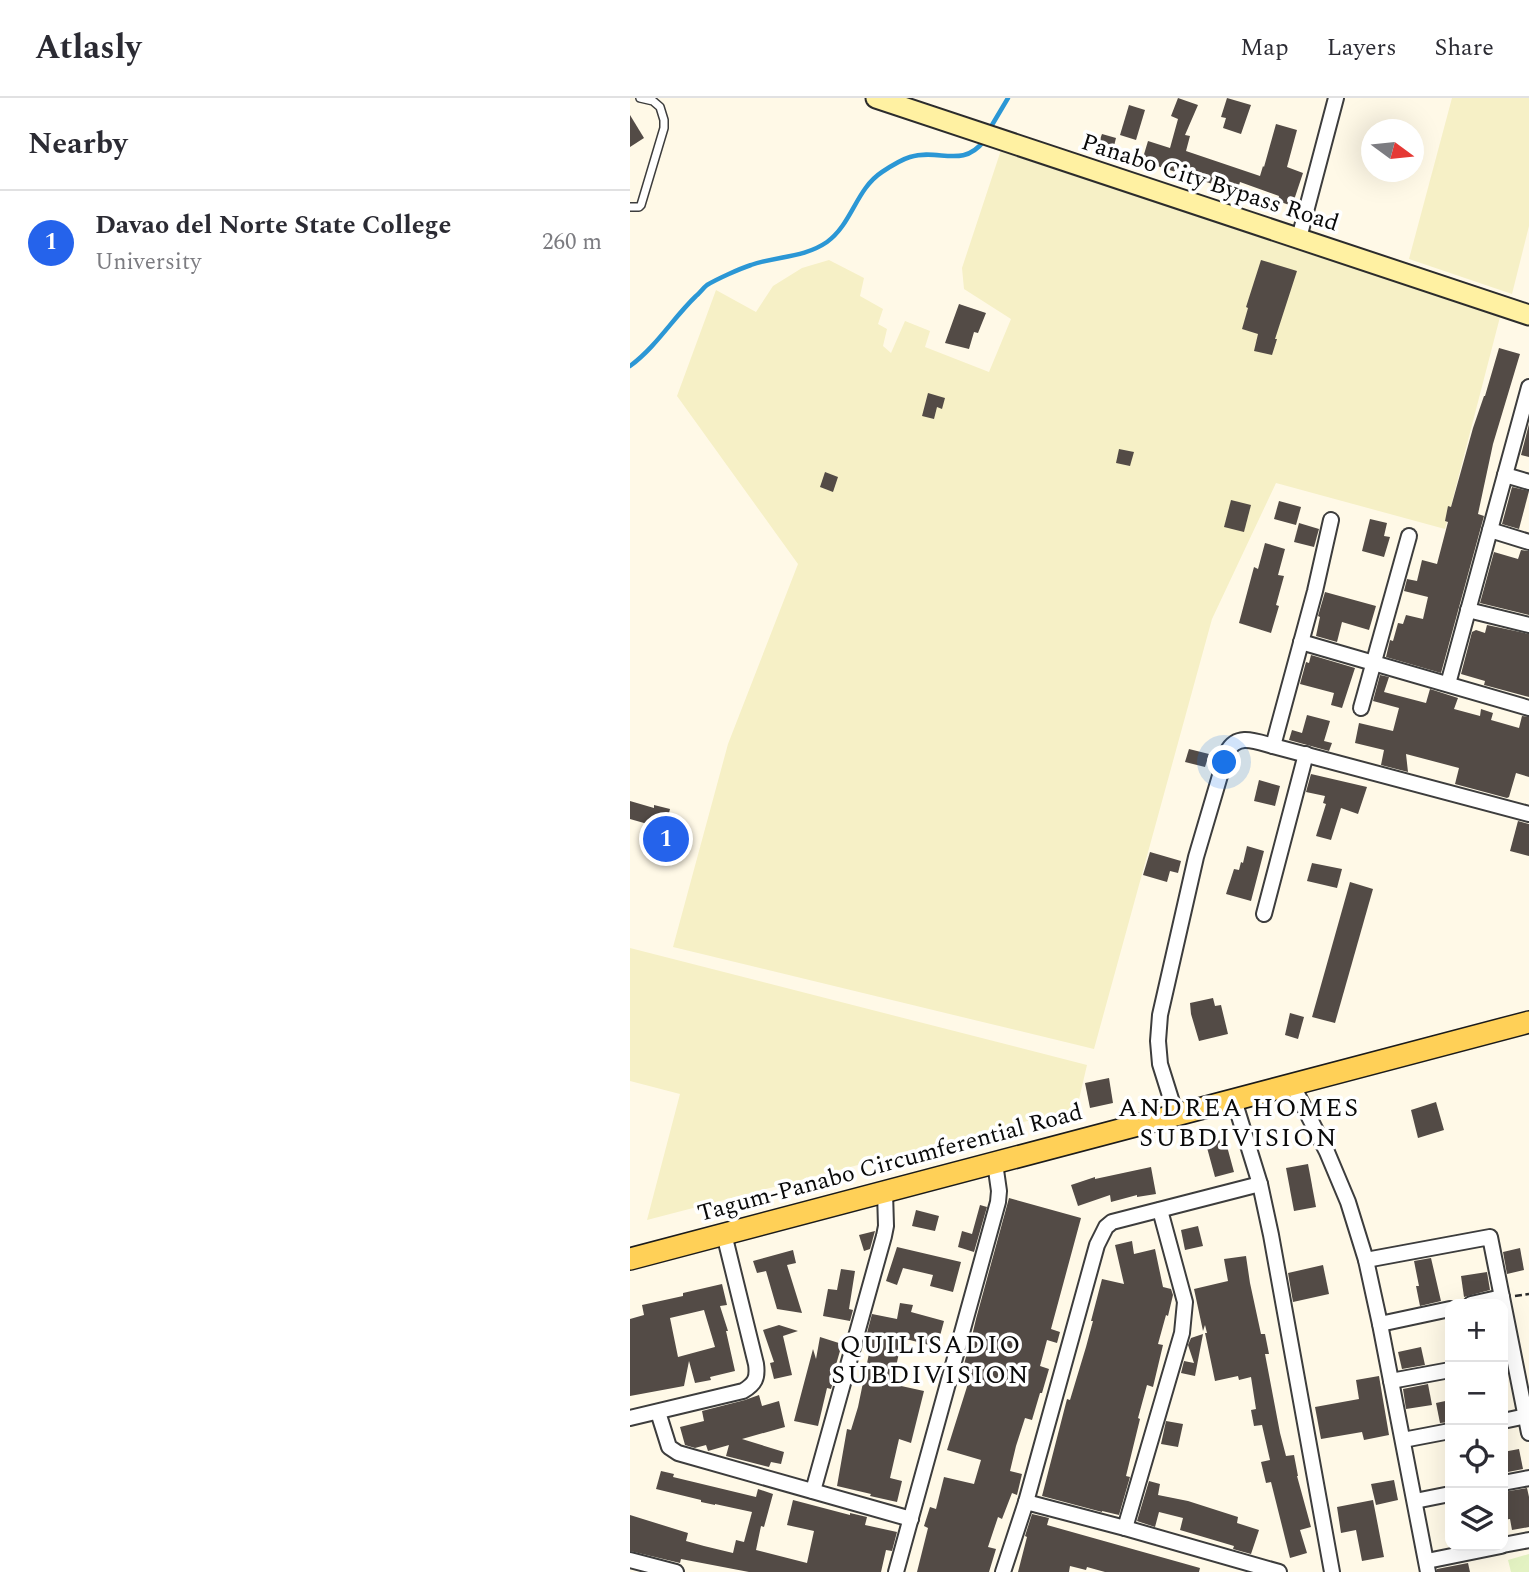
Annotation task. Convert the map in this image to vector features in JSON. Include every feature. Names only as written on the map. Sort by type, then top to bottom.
[{"type":"main road","name":"Panabo City Bypass Road","points":[[876,98],[924,106],[1299,238],[1529,314]]},
{"type":"main road","name":"Tagum-Panabo Circumferential Road","points":[[630,1259],[1529,1022]]},
{"type":"street","points":[[1299,238],[1336,98]]},
{"type":"street","points":[[1448,684],[1528,395]]},
{"type":"street","points":[[1505,475],[1529,482]]},
{"type":"street","points":[[1273,746],[1331,520]]},
{"type":"street","points":[[1490,530],[1529,542]]},
{"type":"street","points":[[1361,708],[1409,536]]},
{"type":"street","points":[[1468,610],[1529,625]]},
{"type":"street","points":[[1301,642],[1529,708]]},
{"type":"street","points":[[1176,1115],[1160,1064],[1160,1015],[1196,857],[1231,745],[1238,740],[1249,739],[1529,814]]},
{"type":"street","points":[[1264,914],[1306,754]]},
{"type":"street","points":[[1292,1084],[1327,1152],[1348,1202],[1366,1260],[1427,1567],[1484,1551]]},
{"type":"street","points":[[1234,1100],[1260,1184],[1271,1235],[1332,1572]]},
{"type":"street","points":[[896,1572],[998,1202],[995,1163]]},
{"type":"street","points":[[1003,1572],[1026,1502],[1101,1235],[1106,1227],[1112,1222],[1260,1184]]},
{"type":"street","points":[[813,1491],[884,1236],[885,1192]]},
{"type":"street","points":[[1125,1528],[1182,1333],[1184,1318],[1185,1301],[1160,1210]]},
{"type":"street","points":[[630,1418],[743,1391],[756,1381],[756,1364],[724,1234]]},
{"type":"street","points":[[1366,1260],[1490,1237],[1502,1297],[1493,1299]]},
{"type":"street","points":[[1380,1324],[1445,1309]]},
{"type":"street","points":[[1508,1358],[1529,1433]]},
{"type":"street","points":[[1391,1381],[1445,1371]]},
{"type":"street","points":[[658,1412],[667,1442],[673,1451],[911,1519]]},
{"type":"street","points":[[1508,1420],[1526,1416]]},
{"type":"street","points":[[1403,1440],[1445,1432]]},
{"type":"street","points":[[1508,1482],[1529,1478]]},
{"type":"street","points":[[1415,1502],[1445,1495]]},
{"type":"street","points":[[1026,1502],[1279,1572]]},
{"type":"street","points":[[1508,1545],[1529,1540]]},
{"type":"street","points":[[630,1560],[676,1572]]},
{"type":"lane","points":[[630,207],[642,205],[664,128],[660,107],[640,98]]},
{"type":"shaded area","points":[[1452,98],[1529,98],[1529,226],[1512,294],[1409,259]]},
{"type":"shaded area","points":[[1001,150],[1500,317],[1445,529],[1276,483],[1212,619],[1094,1049],[673,947],[728,744],[798,564],[677,396],[716,290],[756,312],[773,286],[802,268],[829,260],[864,278],[860,296],[883,309],[878,324],[887,329],[883,346],[891,353],[905,321],[930,331],[925,347],[989,372],[1011,319],[964,289],[962,268]]},
{"type":"shaded area","points":[[630,948],[1087,1065],[1077,1108],[647,1220],[680,1094],[630,1081]]},
{"type":"green space","points":[[1529,1554],[1529,1572],[1511,1572],[1508,1560]]},
{"type":"building","points":[[1178,98],[1198,105],[1185,135],[1190,136],[1186,151],[1260,176],[1276,124],[1297,130],[1287,167],[1303,173],[1292,206],[1278,201],[1279,196],[1240,182],[1237,192],[1142,161],[1148,141],[1170,148],[1178,119],[1171,116]]},
{"type":"building","points":[[1227,98],[1251,105],[1241,134],[1223,128],[1226,118],[1221,117]]},
{"type":"building","points":[[1129,105],[1145,110],[1136,140],[1120,135]]},
{"type":"building","points":[[630,115],[644,138],[630,147]]},
{"type":"building","points":[[1102,134],[1116,138],[1113,150],[1098,145]]},
{"type":"building","points":[[1261,260],[1297,271],[1272,355],[1254,351],[1258,334],[1242,329]]},
{"type":"building","points":[[959,304],[986,313],[978,333],[974,332],[969,349],[945,343]]},
{"type":"building","points":[[1499,348],[1520,354],[1493,444],[1478,514],[1484,516],[1441,673],[1386,657],[1398,623],[1403,624],[1406,615],[1423,619],[1428,597],[1404,591],[1407,579],[1417,581],[1422,560],[1437,564],[1448,522],[1445,521],[1448,506],[1451,507]]},
{"type":"building","points":[[928,393],[945,398],[942,409],[937,407],[934,419],[922,416]]},
{"type":"building","points":[[1529,424],[1529,457],[1521,455]]},
{"type":"building","points":[[1119,449],[1134,452],[1130,466],[1116,463]]},
{"type":"building","points":[[825,472],[838,477],[833,492],[820,487]]},
{"type":"building","points":[[1512,487],[1529,491],[1519,529],[1502,524]]},
{"type":"building","points":[[1231,500],[1251,505],[1244,532],[1224,527]]},
{"type":"building","points":[[1279,501],[1301,507],[1296,525],[1274,519]]},
{"type":"building","points":[[1370,519],[1387,523],[1384,536],[1390,537],[1384,557],[1362,551]]},
{"type":"building","points":[[1299,523],[1319,529],[1314,547],[1294,542]]},
{"type":"building","points":[[1265,543],[1285,549],[1278,575],[1284,576],[1276,605],[1279,606],[1271,633],[1239,623],[1254,567],[1258,569]]},
{"type":"building","points":[[1521,550],[1529,551],[1529,615],[1480,603],[1494,552],[1518,559]]},
{"type":"building","points":[[1325,592],[1376,606],[1369,630],[1342,622],[1337,642],[1316,636]]},
{"type":"building","points":[[1487,625],[1529,634],[1529,697],[1484,685],[1485,681],[1461,674],[1472,632],[1476,630],[1485,633]]},
{"type":"building","points":[[1311,655],[1355,668],[1342,708],[1331,705],[1334,693],[1300,684],[1306,662],[1309,663]]},
{"type":"building","points":[[1380,675],[1389,677],[1384,692],[1426,703],[1430,689],[1458,698],[1454,709],[1480,716],[1481,709],[1493,713],[1491,720],[1519,728],[1522,716],[1529,717],[1529,777],[1516,773],[1507,798],[1455,784],[1459,768],[1406,754],[1408,772],[1381,765],[1384,750],[1355,743],[1359,723],[1393,731],[1399,708],[1373,701]]},
{"type":"building","points":[[1307,715],[1330,721],[1324,741],[1332,743],[1329,751],[1289,740],[1292,730],[1302,733]]},
{"type":"building","points":[[1189,749],[1209,754],[1205,767],[1185,762]]},
{"type":"building","points":[[1311,774],[1367,787],[1358,814],[1341,808],[1331,840],[1316,836],[1326,804],[1323,803],[1325,796],[1306,792]]},
{"type":"building","points":[[1259,780],[1280,786],[1275,806],[1254,801]]},
{"type":"building","points":[[630,801],[654,808],[654,805],[670,809],[665,829],[630,819]]},
{"type":"building","points":[[1518,821],[1529,824],[1529,856],[1510,851]]},
{"type":"building","points":[[1247,846],[1264,851],[1251,901],[1226,894],[1234,869],[1239,870],[1241,862],[1243,863]]},
{"type":"building","points":[[1150,852],[1181,861],[1178,873],[1170,871],[1167,882],[1143,875]]},
{"type":"building","points":[[1312,863],[1342,869],[1337,888],[1307,881]]},
{"type":"building","points":[[1350,882],[1373,889],[1335,1023],[1312,1017]]},
{"type":"building","points":[[1213,998],[1215,1006],[1221,1005],[1228,1034],[1199,1041],[1190,1003]]},
{"type":"building","points":[[1290,1013],[1304,1017],[1298,1039],[1285,1035]]},
{"type":"building","points":[[1109,1078],[1113,1103],[1090,1108],[1085,1083]]},
{"type":"building","points":[[1436,1102],[1444,1130],[1418,1138],[1411,1110]]},
{"type":"building","points":[[1225,1139],[1234,1172],[1215,1177],[1206,1144]]},
{"type":"building","points":[[1308,1164],[1316,1207],[1294,1211],[1286,1168]]},
{"type":"building","points":[[1151,1167],[1156,1194],[1137,1195],[1111,1202],[1110,1195],[1078,1206],[1071,1185],[1095,1177]]},
{"type":"building","points":[[1009,1198],[1081,1218],[1051,1329],[1060,1332],[1057,1343],[1047,1340],[1040,1366],[1049,1369],[1032,1420],[1025,1418],[1016,1446],[1010,1471],[1022,1474],[1017,1495],[1012,1493],[1002,1519],[998,1517],[988,1547],[996,1549],[989,1572],[917,1572],[928,1528],[924,1526],[930,1507],[936,1509],[944,1477],[974,1484],[981,1460],[947,1450],[971,1374],[962,1372]]},
{"type":"building","points":[[980,1205],[987,1207],[974,1252],[958,1247],[962,1231],[972,1234]]},
{"type":"building","points":[[916,1210],[939,1216],[935,1231],[912,1226]]},
{"type":"building","points":[[1198,1226],[1203,1246],[1185,1250],[1181,1230]]},
{"type":"building","points":[[875,1231],[870,1249],[864,1251],[859,1235]]},
{"type":"building","points":[[1132,1241],[1134,1254],[1155,1249],[1163,1287],[1171,1289],[1173,1295],[1158,1344],[1163,1345],[1153,1387],[1147,1385],[1138,1418],[1140,1419],[1126,1476],[1130,1477],[1119,1515],[1042,1496],[1067,1399],[1070,1400],[1086,1347],[1102,1279],[1124,1284],[1115,1245]]},
{"type":"building","points":[[897,1247],[961,1262],[953,1292],[930,1286],[933,1275],[903,1268],[897,1285],[886,1281]]},
{"type":"building","points":[[1520,1248],[1524,1270],[1507,1274],[1503,1252]]},
{"type":"building","points":[[793,1250],[796,1263],[787,1265],[802,1313],[777,1309],[766,1271],[757,1273],[753,1261]]},
{"type":"building","points":[[1246,1256],[1261,1334],[1265,1334],[1269,1354],[1265,1354],[1280,1433],[1286,1456],[1294,1455],[1311,1527],[1300,1530],[1307,1553],[1290,1558],[1271,1482],[1266,1483],[1261,1462],[1270,1460],[1262,1425],[1254,1426],[1251,1410],[1256,1409],[1251,1377],[1239,1380],[1238,1376],[1215,1381],[1207,1333],[1205,1325],[1203,1331],[1194,1289],[1228,1281],[1224,1259]]},
{"type":"building","points":[[1431,1258],[1441,1301],[1420,1306],[1414,1261]]},
{"type":"building","points":[[1323,1265],[1329,1294],[1293,1302],[1288,1273]]},
{"type":"building","points":[[841,1269],[855,1271],[849,1309],[853,1310],[850,1321],[823,1316],[828,1289],[837,1290]]},
{"type":"building","points":[[1487,1272],[1490,1290],[1464,1297],[1461,1276]]},
{"type":"building","points":[[722,1284],[727,1305],[720,1306],[728,1331],[735,1371],[695,1383],[689,1361],[684,1386],[630,1396],[630,1319],[644,1315],[642,1305],[683,1296],[683,1293]],"holes":[[[704,1310],[715,1347],[678,1357],[670,1318]]]},
{"type":"building","points":[[900,1303],[913,1305],[911,1312],[944,1321],[937,1347],[902,1340],[892,1384],[924,1391],[911,1443],[899,1439],[890,1478],[902,1481],[897,1502],[837,1486],[847,1429],[851,1430],[858,1407],[873,1334],[867,1333],[872,1314],[897,1319]]},
{"type":"building","points":[[779,1325],[798,1331],[783,1336],[792,1375],[774,1379],[770,1363],[774,1362],[763,1330]]},
{"type":"building","points":[[1203,1334],[1195,1376],[1181,1373],[1184,1361],[1194,1363],[1188,1345],[1191,1338]]},
{"type":"building","points":[[820,1337],[842,1344],[818,1426],[794,1421],[813,1349],[816,1359]]},
{"type":"building","points":[[1421,1347],[1425,1365],[1402,1369],[1398,1352]]},
{"type":"building","points":[[1379,1376],[1389,1435],[1364,1440],[1362,1432],[1321,1439],[1315,1407],[1359,1399],[1356,1380]]},
{"type":"building","points":[[1428,1384],[1432,1405],[1406,1409],[1403,1389]]},
{"type":"building","points":[[759,1395],[762,1406],[779,1401],[785,1427],[742,1439],[784,1452],[781,1464],[771,1462],[769,1467],[726,1456],[729,1445],[708,1451],[706,1445],[695,1448],[685,1445],[680,1427],[704,1421],[702,1411]]},
{"type":"building","points":[[1445,1401],[1445,1422],[1440,1423],[1436,1403]]},
{"type":"building","points":[[1166,1421],[1183,1424],[1178,1447],[1161,1444]]},
{"type":"building","points":[[1519,1449],[1523,1469],[1508,1472],[1508,1451]]},
{"type":"building","points":[[661,1471],[674,1474],[673,1477],[756,1497],[758,1489],[773,1494],[764,1527],[761,1526],[756,1550],[807,1563],[814,1531],[787,1525],[793,1500],[867,1517],[865,1525],[897,1532],[892,1551],[886,1550],[881,1572],[749,1572],[681,1559],[680,1563],[630,1551],[630,1515],[688,1533],[686,1541],[733,1553],[736,1540],[744,1542],[752,1512],[701,1502],[656,1489]]},
{"type":"building","points":[[1394,1480],[1398,1500],[1376,1505],[1371,1484]]},
{"type":"building","points":[[1149,1481],[1160,1484],[1158,1495],[1188,1501],[1238,1517],[1237,1523],[1259,1530],[1251,1554],[1233,1549],[1234,1546],[1180,1530],[1183,1518],[1159,1512],[1155,1527],[1137,1521]]},
{"type":"building","points":[[1527,1488],[1529,1527],[1512,1530],[1508,1519],[1508,1491]]},
{"type":"building","points":[[1373,1500],[1384,1557],[1362,1561],[1356,1530],[1341,1533],[1337,1507]]},
{"type":"building","points":[[1032,1514],[1049,1518],[1047,1525],[1200,1568],[1199,1572],[1105,1572],[1070,1566],[1069,1572],[1018,1572]]},
{"type":"building","points":[[1468,1563],[1470,1572],[1437,1572],[1437,1569]]},
{"type":"waterway","points":[[992,125],[1008,98]]},
{"type":"waterway","points":[[630,366],[707,285],[746,267],[809,251],[827,242],[842,226],[873,179],[889,168],[906,158],[921,155],[967,154],[984,141]]},
{"type":"place","name":"Davao del Norte State College","points":[[666,839]]},
{"type":"district","name":"ANDREA HOMES SUBDIVISION","points":[[1239,1123]]},
{"type":"district","name":"QUILISADIO SUBDIVISION","points":[[931,1360]]}]
